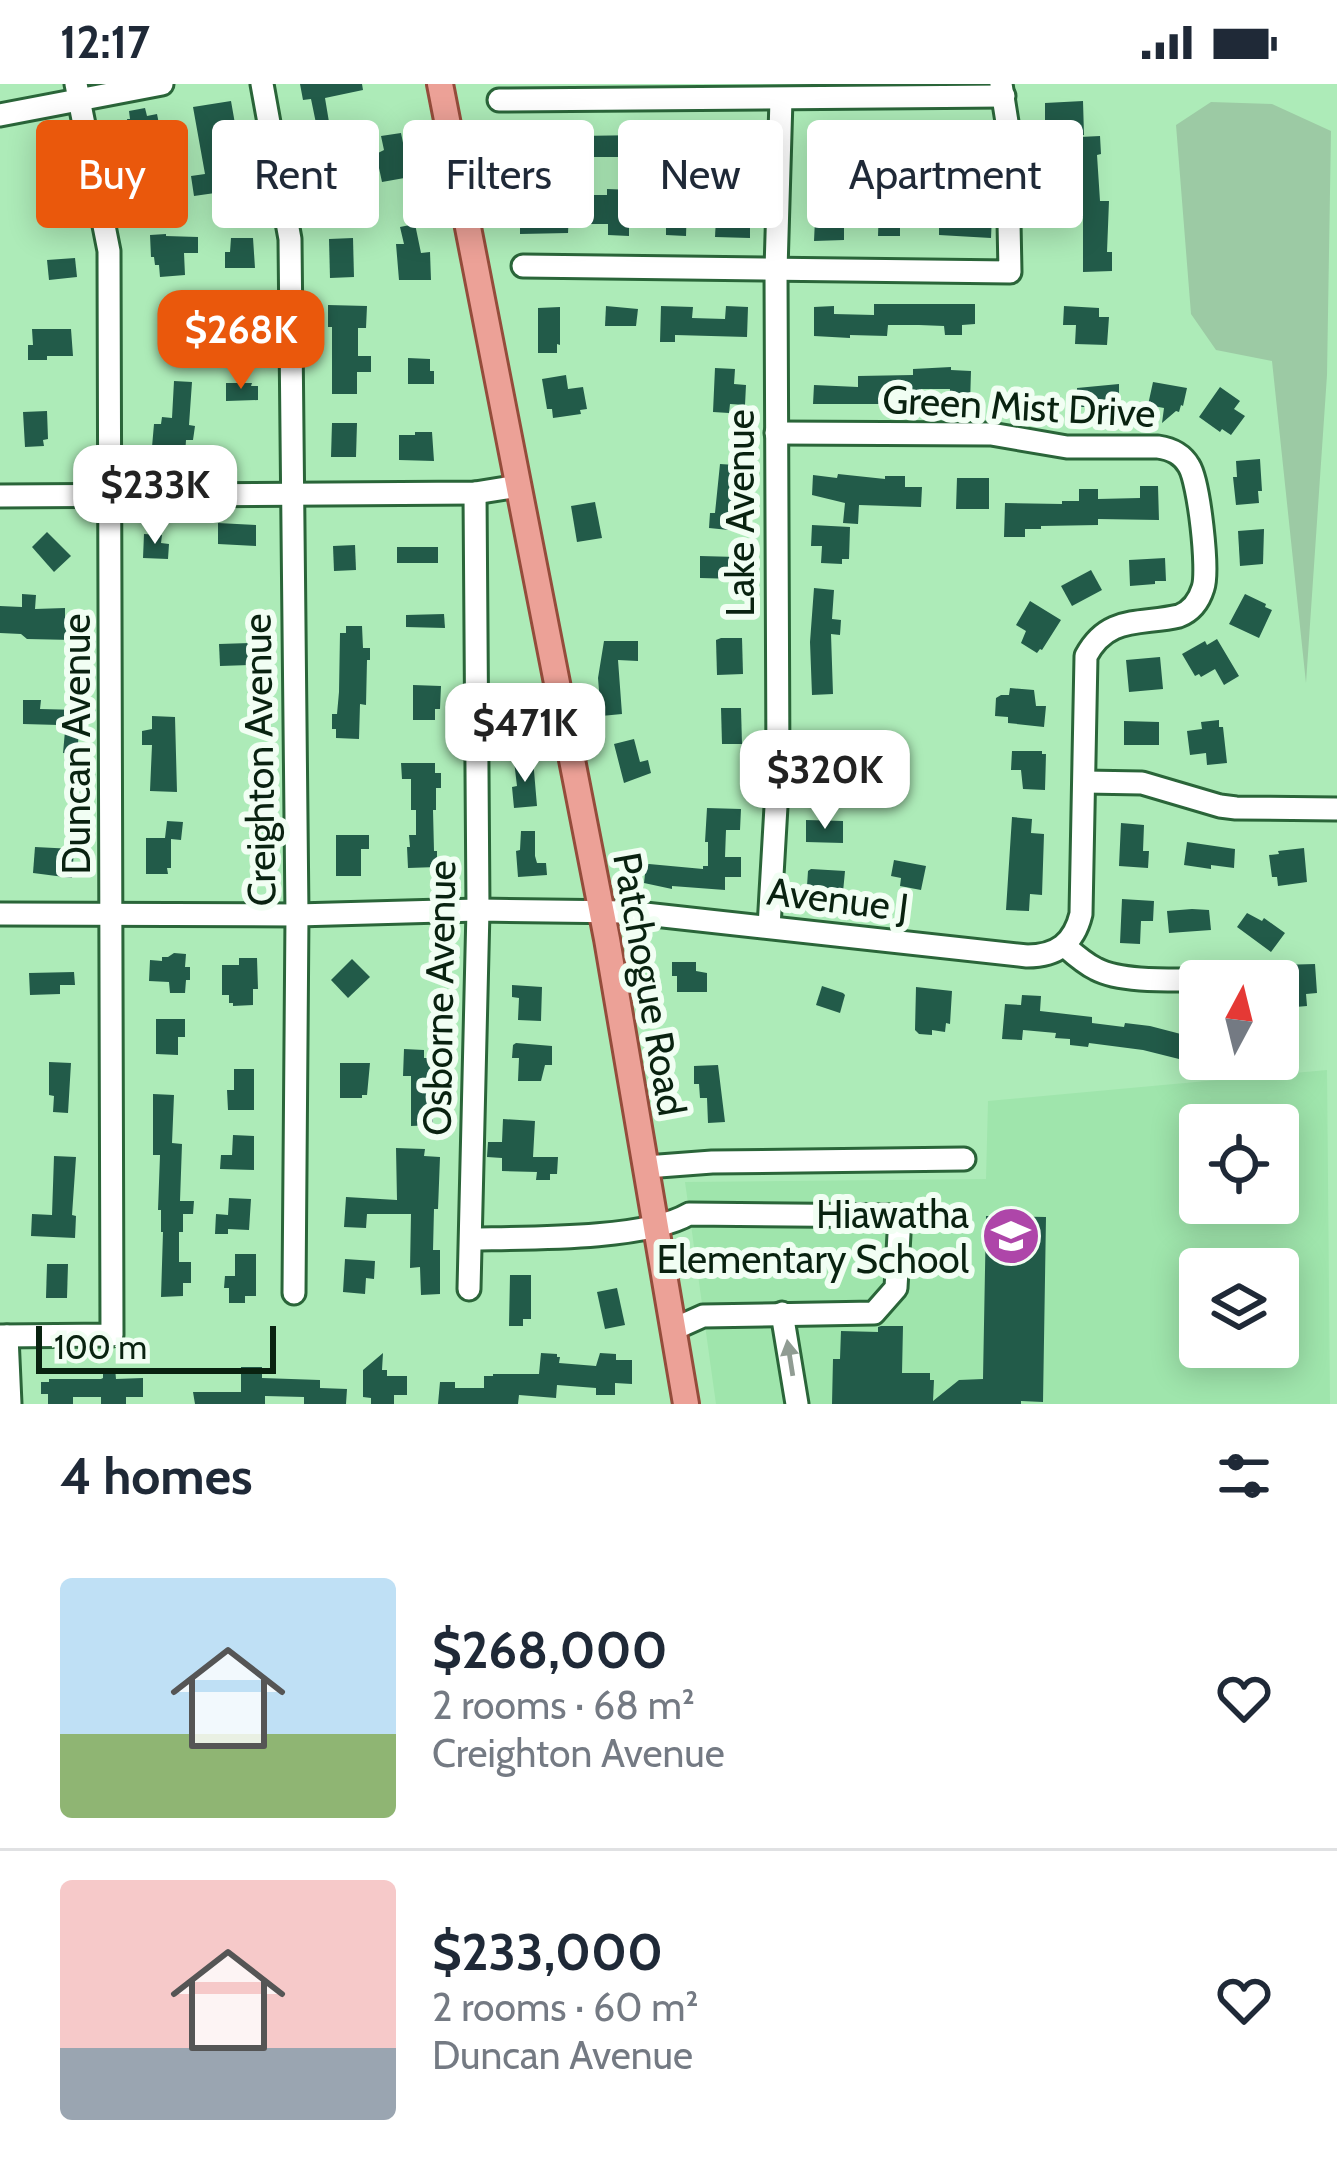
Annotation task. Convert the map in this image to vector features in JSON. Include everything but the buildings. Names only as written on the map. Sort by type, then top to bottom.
[{"type":"main road","name":"Patchogue Road","points":[[440,84],[601,911],[686,1404]]},
{"type":"street","points":[[0,115],[78,92],[162,84]]},
{"type":"street","name":"Creighton Avenue","points":[[262,84],[290,239],[297,915],[294,1293]]},
{"type":"street","points":[[499,100],[781,99],[1002,90],[1007,122],[1010,272],[523,266]]},
{"type":"street","name":"Duncan Avenue","points":[[3,1336],[112,1335],[109,251],[78,92]]},
{"type":"street","name":"Lake Avenue","points":[[769,927],[778,772],[776,270],[781,99]]},
{"type":"street","name":"Green Mist Drive","points":[[776,433],[991,434],[1067,447],[1169,448],[1187,463],[1197,491],[1206,577],[1203,590],[1189,612],[1110,628],[1086,656],[1081,914],[1065,946]]},
{"type":"street","points":[[0,496],[475,493],[519,487]]},
{"type":"street","name":"Osborne Avenue","points":[[470,1289],[478,910],[475,493]]},
{"type":"street","points":[[1084,782],[1142,783],[1236,808],[1337,809]]},
{"type":"street","name":"Avenue J","points":[[0,914],[601,911],[1028,956],[1065,946]]},
{"type":"street","points":[[1065,946],[1110,975],[1179,980]]},
{"type":"street","points":[[646,1167],[964,1159]]},
{"type":"street","points":[[471,1239],[579,1235],[656,1226],[689,1214],[900,1216],[896,1288],[874,1313],[704,1316],[674,1329]]},
{"type":"street","points":[[782,1313],[796,1404]]},
{"type":"street","points":[[3,1336],[10,1404]]},
{"type":"shaded area","points":[[1211,102],[1272,104],[1331,131],[1327,375],[1306,683],[1272,361],[1216,350],[1191,314],[1176,125]]},
{"type":"shaded area","name":"Hiawatha Elementary School","points":[[1327,1070],[1330,1404],[716,1404],[685,1182],[986,1179],[988,1101],[1218,1080],[1299,1080],[1299,1073]]},
{"type":"place","name":"Hiawatha Elementary School","points":[[1011,1236]]}]
